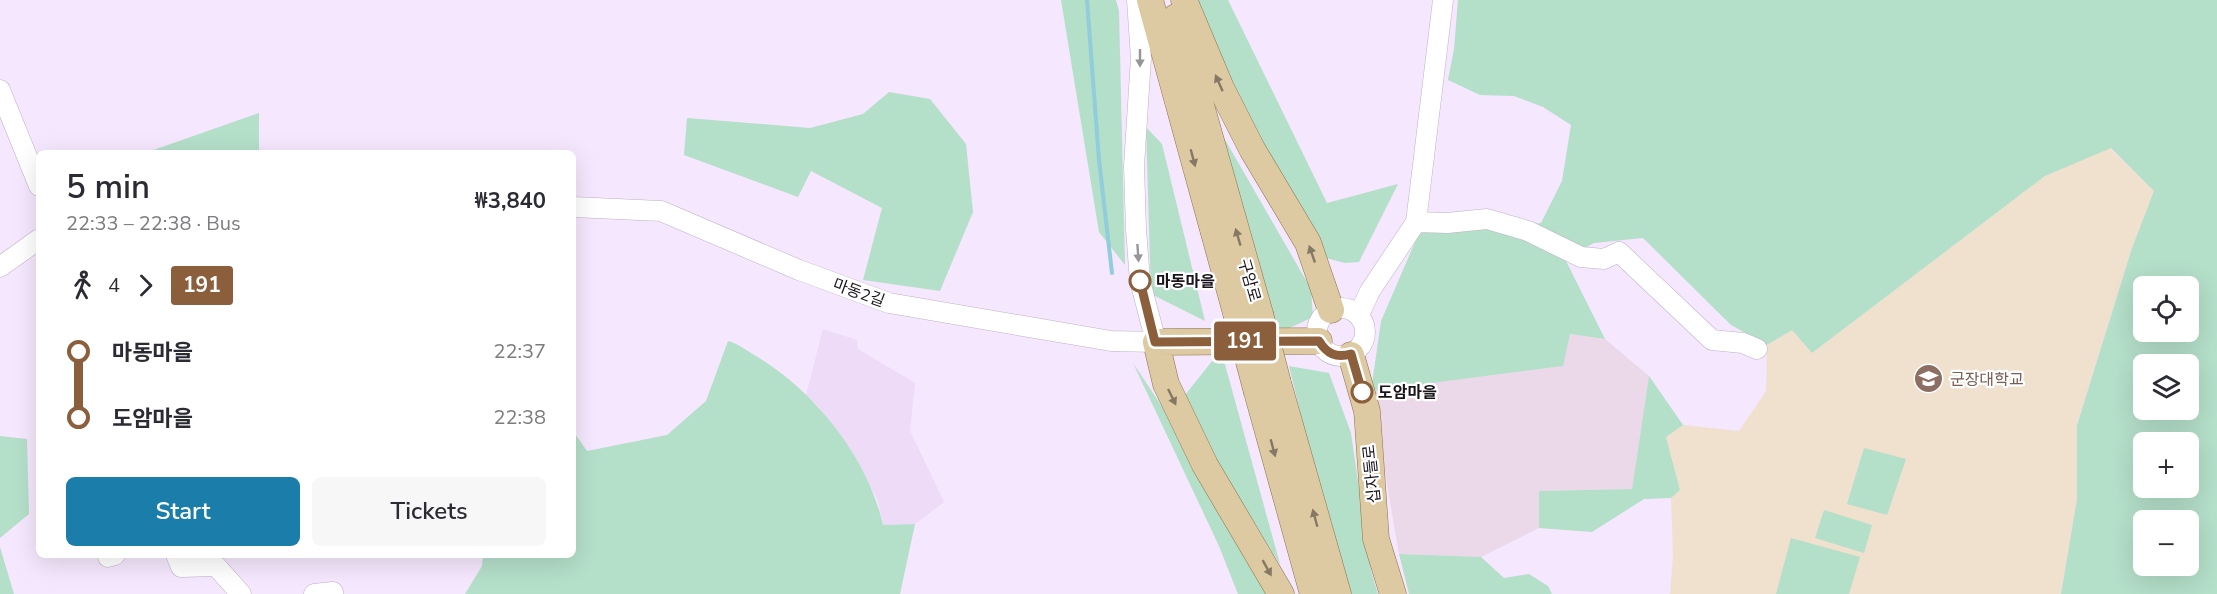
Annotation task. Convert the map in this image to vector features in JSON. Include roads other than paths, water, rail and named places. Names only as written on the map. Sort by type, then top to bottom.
[{"type":"main road","name":"구암로","points":[[1150,0],[1248,313]]},
{"type":"main road","name":"구암로","points":[[1172,0],[1268,387],[1313,594]]},
{"type":"main road","points":[[1184,0],[1221,88],[1252,149],[1308,243],[1331,310]]},
{"type":"main road","points":[[1281,594],[1205,465],[1166,384],[1155,342],[1319,341]]},
{"type":"main road","name":"십자들로","points":[[1351,354],[1367,411],[1376,539],[1394,594]]},
{"type":"main road","name":"구암로","points":[[1268,387],[1338,594]]},
{"type":"street","points":[[1137,0],[1141,58],[1134,166],[1136,229],[1140,281],[1155,342]]},
{"type":"street","points":[[1359,315],[1370,291],[1416,222],[1443,0]]},
{"type":"street","points":[[0,90],[36,179]]},
{"type":"street","name":"마동2길","points":[[576,207],[661,211],[736,245],[889,303],[1111,341],[1155,342]]},
{"type":"street","points":[[1416,222],[1447,223],[1487,219],[1528,231],[1581,257],[1604,259],[1619,252],[1712,340],[1743,343],[1757,349]]},
{"type":"street","points":[[0,267],[36,241]]},
{"type":"street","points":[[1346,308],[1359,315],[1364,322],[1366,337],[1363,344],[1351,354],[1336,356],[1323,348],[1319,341],[1317,334],[1320,320],[1331,310],[1346,308]]},
{"type":"street","points":[[177,558],[181,567],[216,566],[241,594]]},
{"type":"waterway","points":[[1087,0],[1099,160],[1112,273]]},
{"type":"place","name":"마동마을","points":[[1140,281]]},
{"type":"place","name":"군장대학교","points":[[1929,379]]},
{"type":"place","name":"도암마을","points":[[1362,392]]}]
